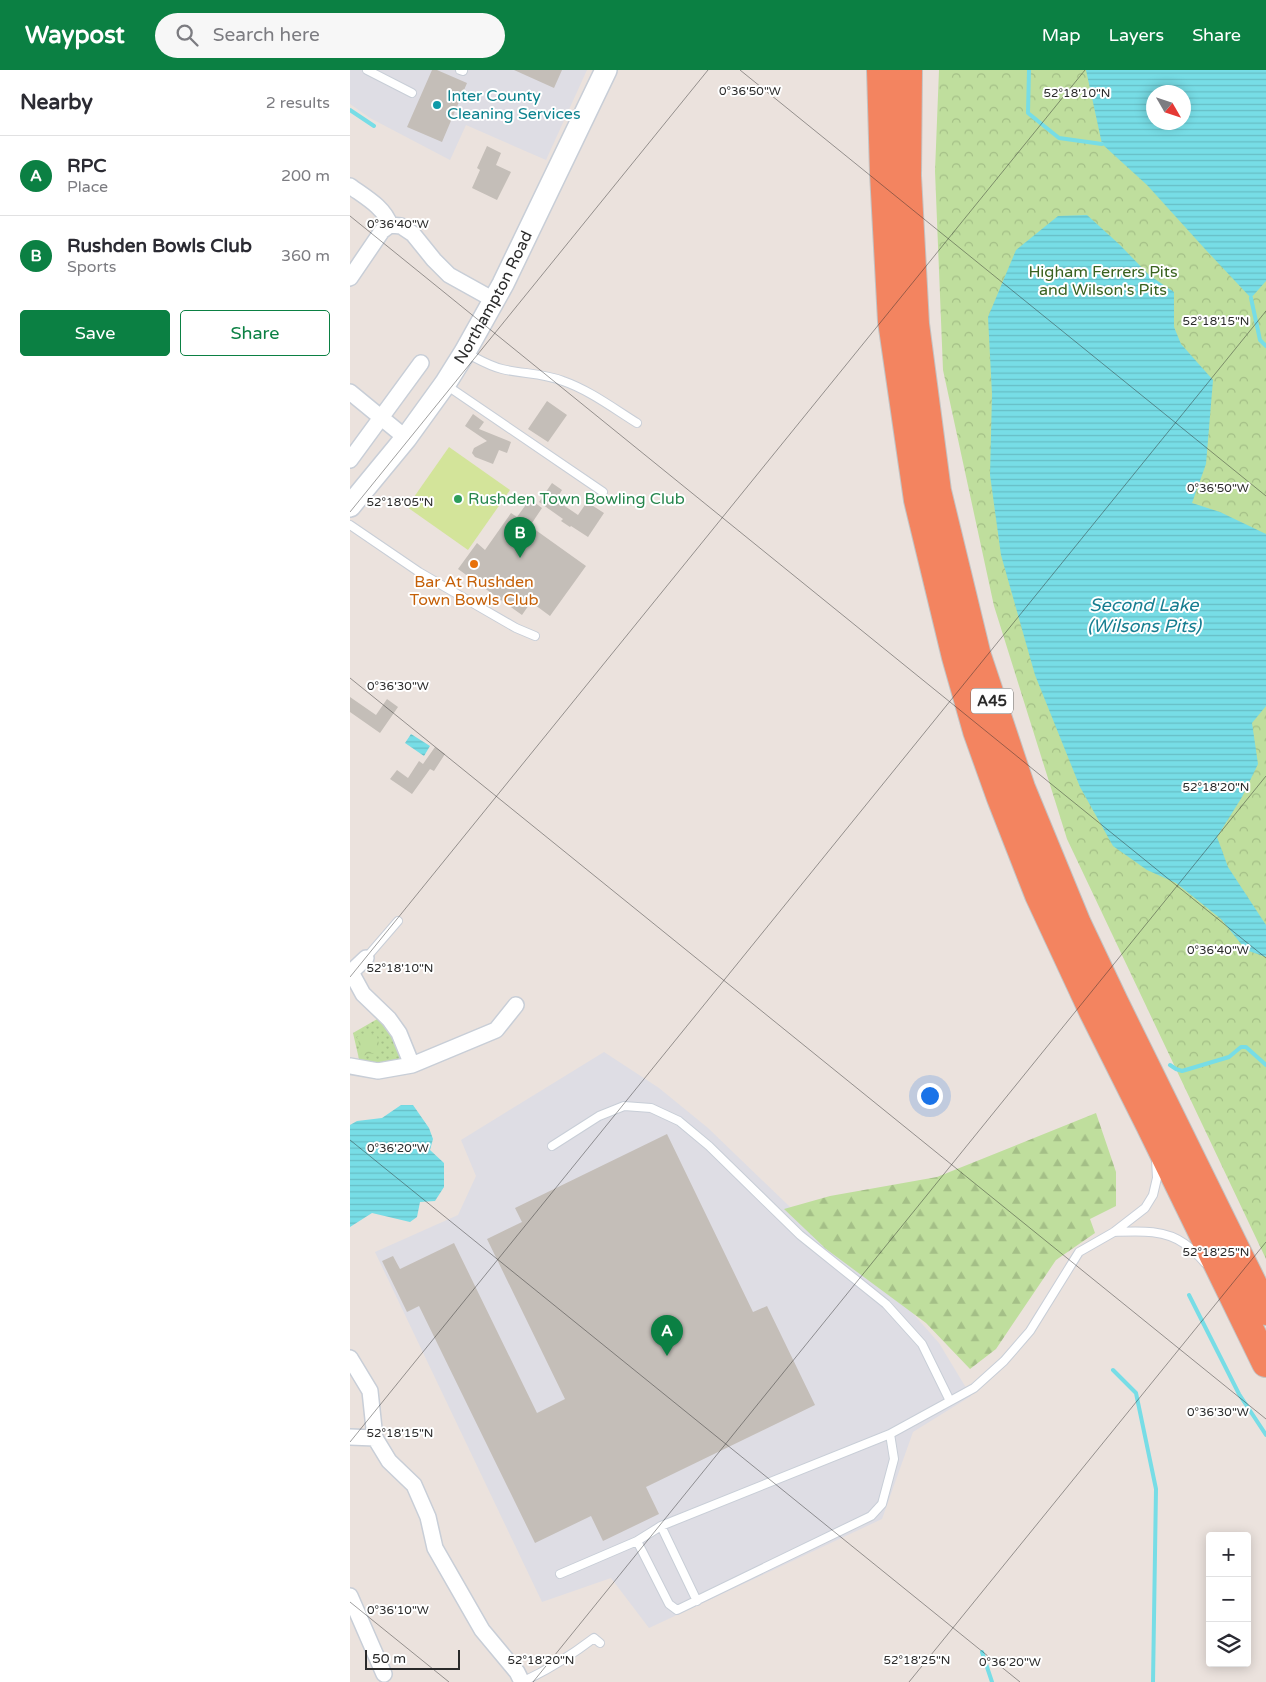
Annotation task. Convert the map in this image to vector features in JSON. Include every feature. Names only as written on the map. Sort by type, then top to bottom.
[{"type":"highway","name":"A45","points":[[881,70],[884,173],[892,320],[918,500],[956,657],[977,731],[1000,798],[1039,895],[1093,1011],[1266,1363]]},
{"type":"highway","name":"A45","points":[[908,70],[907,176],[915,324],[937,491],[977,656],[1021,788],[1077,924],[1266,1311]]},
{"type":"main road","name":"Northampton Road","points":[[350,506],[406,438],[445,384],[465,352],[494,300],[606,70]]},
{"type":"street","points":[[350,186],[382,210],[390,225]]},
{"type":"street","points":[[350,278],[382,231],[390,225],[401,226],[413,234],[434,260],[450,275],[494,300]]},
{"type":"street","points":[[350,460],[421,363]]},
{"type":"street","points":[[350,392],[406,438]]},
{"type":"street","points":[[366,958],[350,972],[363,994],[389,1019],[399,1033],[412,1065]]},
{"type":"street","points":[[350,1066],[378,1071],[412,1065],[496,1030],[516,1005]]},
{"type":"street","points":[[350,1358],[370,1391],[375,1438],[388,1461],[414,1485],[428,1517],[436,1548],[482,1630],[517,1672],[522,1682]]},
{"type":"street","points":[[350,1437],[375,1438]]},
{"type":"street","points":[[350,1596],[384,1674]]},
{"type":"lane","points":[[367,70],[412,93]]},
{"type":"lane","points":[[465,352],[502,370],[550,376],[563,381],[582,389],[637,423]]},
{"type":"lane","points":[[445,384],[603,492]]},
{"type":"lane","points":[[350,525],[419,572],[516,628],[535,636]]},
{"type":"lane","points":[[366,958],[398,922]]},
{"type":"lane","points":[[552,1146],[599,1116],[624,1106],[651,1108],[680,1121],[709,1146],[800,1236],[886,1304],[922,1344],[950,1401]]},
{"type":"lane","points":[[560,1574],[637,1541],[661,1526],[890,1434],[974,1388],[1004,1361],[1030,1331],[1079,1252],[1114,1232],[1145,1208],[1153,1195],[1157,1178],[1150,1125]]},
{"type":"lane","points":[[1114,1232],[1142,1231],[1164,1234],[1184,1243],[1227,1282]]},
{"type":"lane","points":[[637,1541],[669,1604],[677,1610],[870,1516],[882,1504],[894,1458],[890,1434]]},
{"type":"lane","points":[[661,1526],[697,1601]]},
{"type":"lane","points":[[522,1682],[569,1658],[594,1638],[600,1643]]},
{"type":"shaded area","points":[[350,70],[587,70],[546,160],[466,125],[450,160],[370,118],[350,104]]},
{"type":"shaded area","points":[[604,1052],[659,1088],[708,1128],[788,1205],[834,1253],[908,1308],[939,1343],[971,1396],[913,1432],[882,1519],[649,1628],[611,1578],[542,1602],[375,1252],[458,1215],[476,1176],[461,1140]]},
{"type":"green space","name":"Higham Ferrers Pits and Wilson's Pits","points":[[939,70],[1266,70],[1266,1259],[1067,839],[994,606],[943,370],[935,171]]},
{"type":"green space","name":"Rushden Town Bowling Club","points":[[449,447],[510,490],[468,550],[407,507]]},
{"type":"green space","points":[[379,1018],[397,1045],[400,1057],[399,1063],[366,1065],[359,1059],[353,1033]]},
{"type":"green space","points":[[376,1033],[381,1051],[362,1056],[357,1037]]},
{"type":"green space","points":[[1096,1113],[1116,1172],[1116,1206],[1090,1219],[1095,1233],[1056,1260],[996,1349],[970,1369],[926,1323],[826,1249],[784,1209],[830,1196],[937,1177]]},
{"type":"water","points":[[1086,70],[1266,70],[1266,281],[1251,298],[1147,185],[1102,144]]},
{"type":"water","name":"Second Lake (Wilsons Pits)","points":[[1087,215],[1149,275],[1174,292],[1174,327],[1181,344],[1213,380],[1206,464],[1192,503],[1220,512],[1266,534],[1266,706],[1252,723],[1258,764],[1242,797],[1217,837],[1228,867],[1266,925],[1266,957],[1246,950],[1221,919],[1176,883],[1147,870],[1113,846],[1080,787],[1035,675],[1001,555],[990,475],[992,394],[988,317],[1016,250],[1058,216]]},
{"type":"water","points":[[411,734],[430,746],[424,756],[405,743]]},
{"type":"water","points":[[401,1105],[413,1105],[429,1128],[433,1139],[430,1150],[444,1163],[444,1187],[435,1201],[420,1202],[417,1217],[410,1222],[372,1213],[350,1227],[350,1125],[357,1121],[382,1118]]},
{"type":"building","name":"Inter County Cleaning Services","points":[[432,70],[437,70],[467,83],[442,142],[407,127]]},
{"type":"building","points":[[514,70],[562,70],[554,88]]},
{"type":"building","points":[[487,146],[501,153],[496,165],[511,172],[497,200],[472,188],[480,170],[477,168]]},
{"type":"building","points":[[547,401],[567,415],[548,442],[528,429]]},
{"type":"building","points":[[473,414],[484,422],[479,429],[511,442],[507,453],[499,450],[493,464],[475,457],[472,453],[474,448],[487,441],[465,426]]},
{"type":"building","points":[[552,483],[562,490],[556,500],[578,515],[587,502],[604,513],[588,537],[561,521],[563,519],[539,502]]},
{"type":"building","points":[[530,499],[542,508],[530,526],[586,566],[550,616],[531,602],[522,615],[458,569],[477,543],[485,550],[511,513],[517,517]]},
{"type":"building","points":[[350,697],[376,715],[387,699],[398,707],[380,733],[350,712]]},
{"type":"building","points":[[435,747],[445,754],[434,771],[430,769],[412,794],[390,779],[397,770],[408,778],[419,761],[423,764]]},
{"type":"building","points":[[667,1134],[753,1312],[767,1306],[815,1405],[646,1487],[659,1514],[603,1541],[591,1516],[535,1543],[419,1306],[407,1312],[382,1261],[393,1256],[400,1269],[454,1243],[537,1413],[565,1399],[487,1239],[522,1222],[515,1208]]},
{"type":"waterway","points":[[1029,70],[1028,113],[1059,138],[1102,144]]},
{"type":"waterway","points":[[350,110],[374,126]]},
{"type":"waterway","points":[[1251,298],[1260,340],[1266,346]]},
{"type":"waterway","points":[[1170,1065],[1182,1071],[1229,1057],[1241,1047],[1246,1047],[1266,1065]]},
{"type":"waterway","points":[[1189,1295],[1239,1394],[1266,1435]]},
{"type":"waterway","points":[[1113,1370],[1136,1393],[1156,1489],[1153,1682]]},
{"type":"waterway","points":[[982,1652],[992,1682]]},
{"type":"place","name":"Inter County Cleaning Services","points":[[437,105]]},
{"type":"place","name":"Rushden Town Bowling Club","points":[[458,499]]},
{"type":"place","name":"Rushden Bowls Club","points":[[520,558]]},
{"type":"place","name":"Bar At Rushden Town Bowls Club","points":[[474,564]]},
{"type":"place","name":"RPC","points":[[667,1356]]}]
